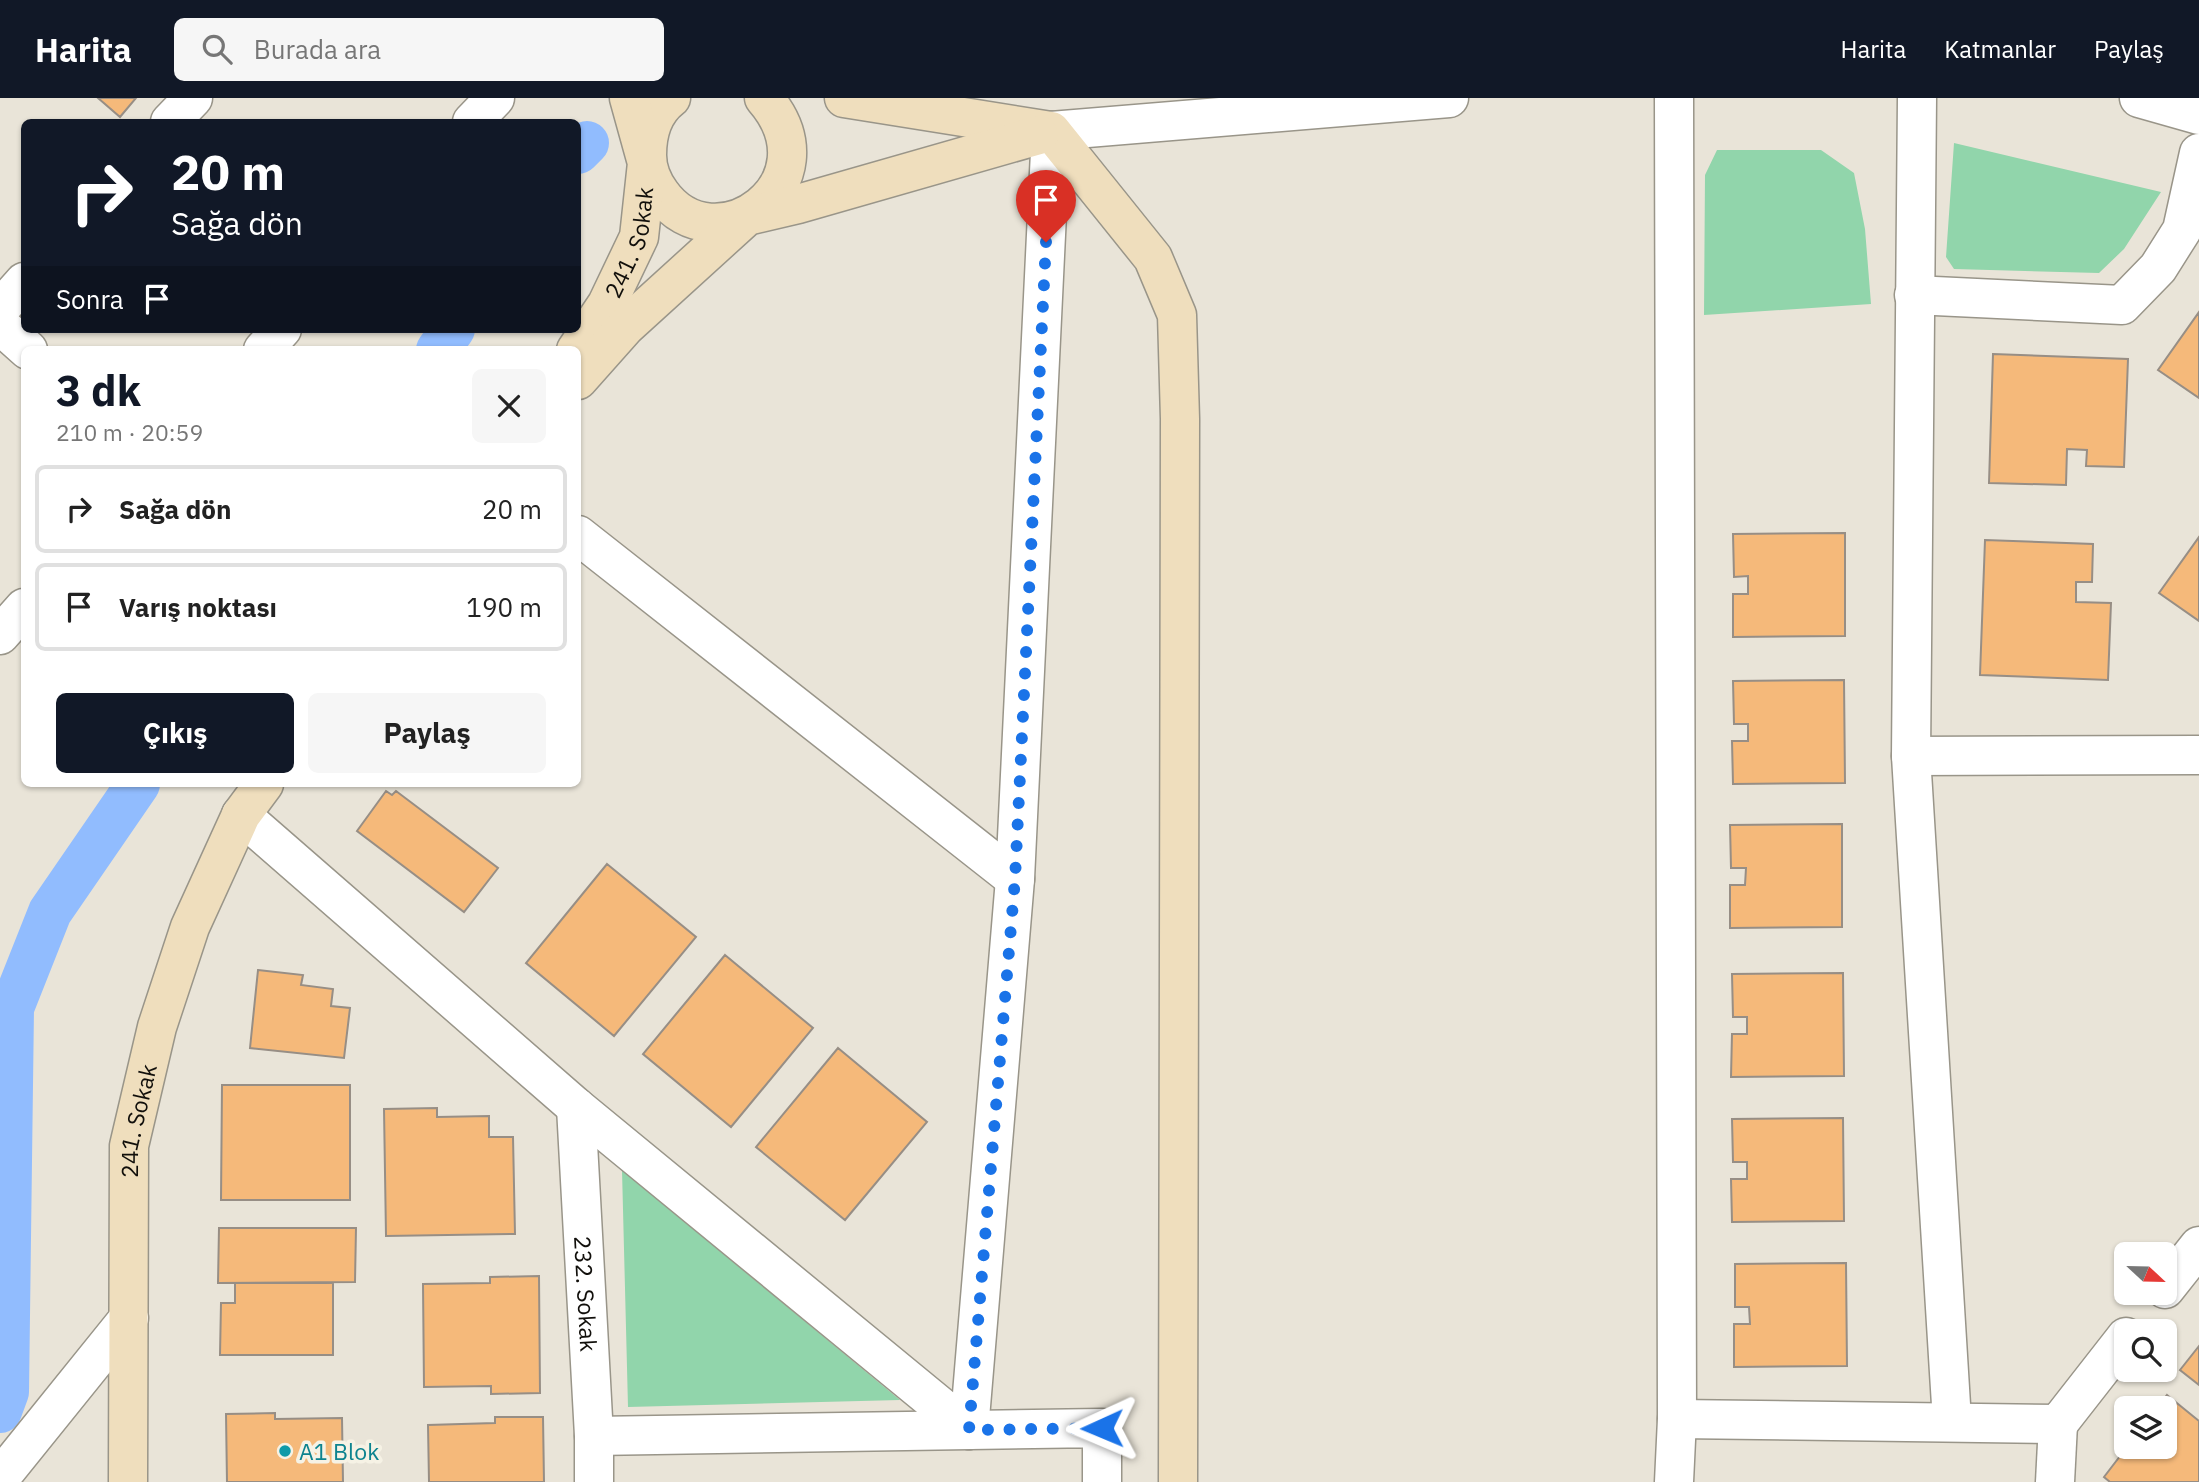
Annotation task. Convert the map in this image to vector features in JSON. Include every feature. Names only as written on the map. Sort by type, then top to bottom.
[{"type":"main road","points":[[629,98],[653,184],[666,201],[684,214],[704,221],[726,222],[798,204],[1051,131]]},
{"type":"main road","name":"241. Sokak","points":[[579,346],[607,304],[639,237],[647,142],[653,121],[671,98]]},
{"type":"main road","points":[[581,377],[626,326],[747,216],[766,203],[780,184],[787,162],[787,139],[779,117],[764,98]]},
{"type":"main road","points":[[844,98],[1051,131],[1153,258],[1177,316],[1180,419],[1178,1482]]},
{"type":"main road","name":"241. Sokak","points":[[128,1482],[129,1146],[157,1027],[190,927],[241,815],[262,787]]},
{"type":"street","points":[[173,119],[193,98]]},
{"type":"street","points":[[475,119],[495,98]]},
{"type":"street","points":[[969,1430],[1015,879],[1051,131],[1449,98]]},
{"type":"street","points":[[1674,98],[1677,1419],[1674,1482]]},
{"type":"street","points":[[1917,98],[1911,756],[1952,1421]]},
{"type":"street","points":[[2139,98],[2199,115]]},
{"type":"street","points":[[1914,295],[2122,305],[2158,268],[2182,230],[2199,153]]},
{"type":"street","points":[[0,309],[21,285]]},
{"type":"street","points":[[0,325],[24,346]]},
{"type":"street","points":[[267,346],[278,333]]},
{"type":"street","points":[[581,536],[1015,879]]},
{"type":"street","points":[[0,635],[21,611]]},
{"type":"street","points":[[1911,756],[2199,755]]},
{"type":"street","points":[[241,815],[576,1107],[969,1430]]},
{"type":"street","name":"232. Sokak","points":[[576,1107],[594,1436],[594,1482]]},
{"type":"street","points":[[2177,1274],[2199,1246]]},
{"type":"street","points":[[0,1478],[129,1318]]},
{"type":"street","points":[[2055,1482],[2057,1424],[2114,1352]]},
{"type":"street","points":[[1677,1419],[2057,1424]]},
{"type":"street","points":[[594,1436],[1102,1428],[1102,1482]]},
{"type":"green space","points":[[1954,143],[2161,192],[2124,249],[2099,273],[1954,269],[1946,257]]},
{"type":"green space","points":[[1717,150],[1821,150],[1854,173],[1865,229],[1871,304],[1704,315],[1705,175]]},
{"type":"green space","points":[[622,1170],[900,1400],[628,1407]]},
{"type":"building","points":[[98,98],[136,98],[120,117]]},
{"type":"building","points":[[2199,312],[2199,398],[2158,370]]},
{"type":"building","points":[[1993,354],[2128,359],[2124,467],[2086,466],[2087,450],[2067,449],[2066,485],[1989,483]]},
{"type":"building","points":[[1845,533],[1845,636],[1733,637],[1733,594],[1748,594],[1748,576],[1734,577],[1733,534]]},
{"type":"building","points":[[2199,537],[2199,621],[2159,593]]},
{"type":"building","points":[[1985,540],[2093,544],[2092,582],[2076,582],[2076,602],[2111,603],[2108,680],[1980,675]]},
{"type":"building","points":[[1844,680],[1845,783],[1733,784],[1732,741],[1748,741],[1748,724],[1734,724],[1733,681]]},
{"type":"building","points":[[386,791],[392,795],[396,791],[498,868],[464,912],[357,831]]},
{"type":"building","points":[[1842,824],[1842,927],[1730,928],[1730,885],[1745,885],[1746,868],[1731,868],[1730,825]]},
{"type":"building","points":[[607,864],[696,937],[614,1036],[526,963]]},
{"type":"building","points":[[725,955],[813,1028],[731,1127],[643,1054]]},
{"type":"building","points":[[258,970],[303,975],[301,985],[333,989],[331,1006],[350,1008],[344,1058],[250,1048]]},
{"type":"building","points":[[1843,973],[1844,1076],[1731,1077],[1732,1034],[1747,1034],[1747,1017],[1733,1017],[1732,974]]},
{"type":"building","points":[[838,1048],[927,1122],[845,1220],[756,1147]]},
{"type":"building","points":[[222,1085],[350,1085],[350,1200],[221,1200]]},
{"type":"building","points":[[437,1108],[437,1117],[489,1116],[489,1137],[513,1137],[515,1234],[386,1236],[384,1109]]},
{"type":"building","points":[[1843,1118],[1844,1221],[1732,1222],[1731,1179],[1747,1179],[1747,1162],[1733,1162],[1732,1119]]},
{"type":"building","points":[[219,1228],[356,1228],[355,1282],[218,1283]]},
{"type":"building","points":[[1846,1263],[1847,1366],[1734,1367],[1734,1324],[1750,1324],[1749,1307],[1735,1307],[1735,1264]]},
{"type":"building","points":[[539,1276],[540,1393],[491,1394],[491,1386],[424,1387],[423,1284],[490,1283],[490,1277]]},
{"type":"building","points":[[235,1283],[333,1283],[333,1355],[220,1355],[221,1303],[235,1303]]},
{"type":"building","points":[[2199,1346],[2199,1385],[2180,1370]]},
{"type":"building","points":[[2177,1403],[2199,1421],[2199,1482],[2110,1482],[2104,1477],[2118,1459],[2177,1459]]},
{"type":"building","name":"A1 Blok","points":[[275,1413],[275,1419],[342,1418],[343,1482],[227,1482],[226,1414]]},
{"type":"building","points":[[495,1417],[543,1417],[544,1482],[429,1482],[428,1425],[495,1423]]},
{"type":"waterway","points":[[581,149],[587,143]]},
{"type":"waterway","points":[[441,346],[450,333]]},
{"type":"waterway","points":[[0,1411],[7,1392],[12,1008],[50,912],[136,787]]},
{"type":"place","name":"A1 Blok","points":[[285,1451]]},
{"type":"route","points":[[1046,242],[1015,879],[969,1430],[1102,1428]]}]
